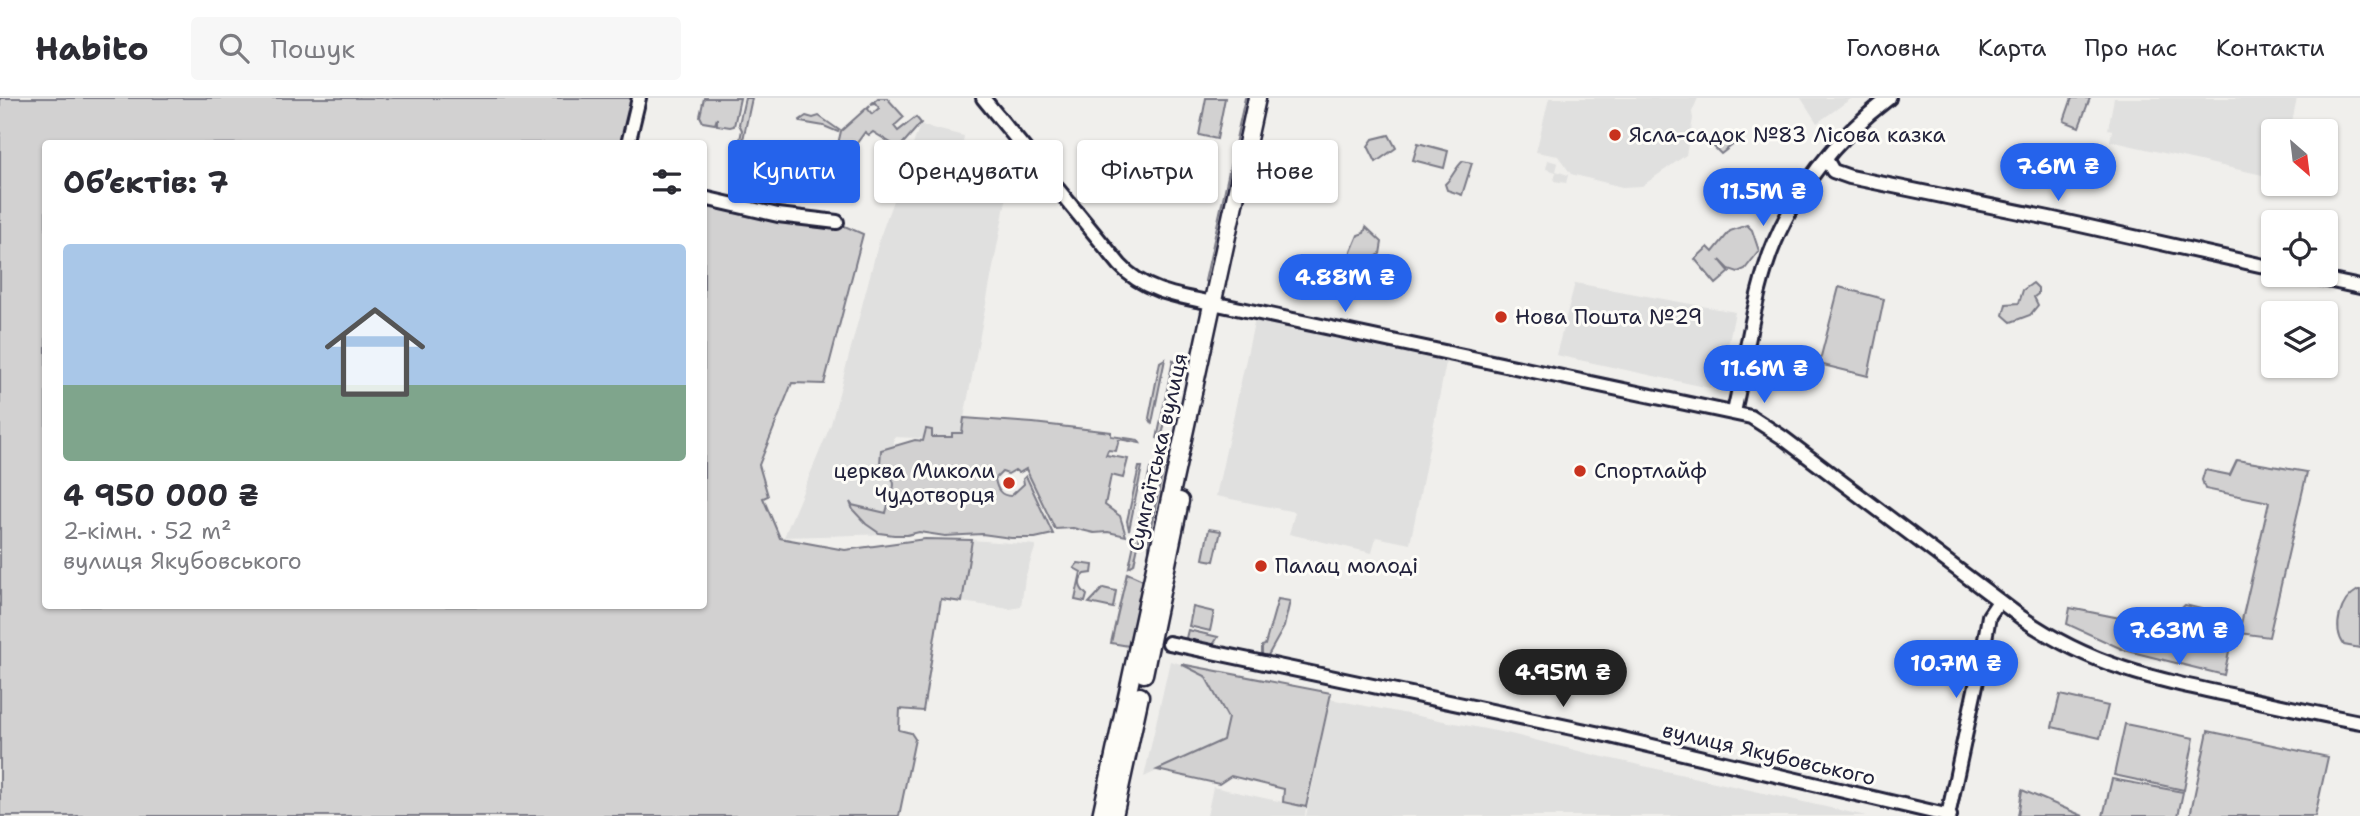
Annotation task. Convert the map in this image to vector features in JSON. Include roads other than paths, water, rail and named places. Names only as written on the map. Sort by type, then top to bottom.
[{"type":"main road","name":"Сумгаїтська вулиця","points":[[1114,816],[1257,98]]},
{"type":"main road","name":"Сумгаїтська вулиця","points":[[1101,816],[1267,98]]},
{"type":"street","points":[[629,140],[639,98]]},
{"type":"street","points":[[984,98],[1129,275],[1144,285],[1218,304],[1734,412],[1758,421],[1775,432],[1999,601],[2035,627],[2062,642],[2128,671],[2360,723]]},
{"type":"street","points":[[1734,412],[1760,290],[1770,256],[1793,204],[1844,137],[1889,98]]},
{"type":"street","points":[[1826,159],[1833,171],[1848,177],[2261,265]]},
{"type":"street","points":[[707,199],[778,215],[837,222]]},
{"type":"street","points":[[2338,282],[2360,287]]},
{"type":"street","points":[[1949,816],[1989,616],[1999,601]]},
{"type":"street","name":"вулиця Якубовського","points":[[1169,643],[1610,736],[1949,816]]},
{"type":"place","name":"Ясла-садок №83 Лісова казка","points":[[1615,135]]},
{"type":"place","name":"Нова Пошта №29","points":[[1501,317]]},
{"type":"place","name":"Спортлайф","points":[[1580,471]]},
{"type":"place","name":"церква Миколи Чудотворця","points":[[1009,483]]},
{"type":"place","name":"Палац молоді","points":[[1261,566]]}]
